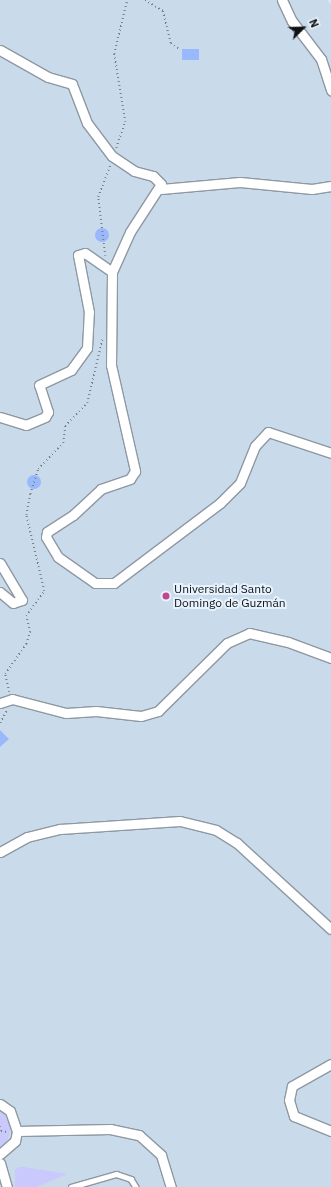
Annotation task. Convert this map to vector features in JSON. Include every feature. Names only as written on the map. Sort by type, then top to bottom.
[{"type":"street","points":[[282,0],[292,21],[321,59],[331,90]]},
{"type":"street","points":[[0,50],[48,77],[72,84],[87,123],[112,156],[134,170],[153,176],[161,189]]},
{"type":"street","points":[[331,186],[312,189],[240,182],[161,189],[130,232],[112,272],[111,365],[135,471],[130,479],[101,489],[73,515],[47,532],[46,537],[58,557],[73,571],[106,585],[122,579],[220,503],[240,483],[255,446],[268,432],[331,453]]},
{"type":"street","points":[[0,417],[26,425],[45,417],[48,412],[39,385],[71,370],[87,348],[89,312],[77,259],[79,254],[85,253],[112,272]]},
{"type":"street","points":[[0,563],[22,600],[13,603],[0,592]]},
{"type":"street","points":[[0,703],[12,699],[66,713],[96,711],[141,716],[158,710],[226,643],[248,633],[288,642],[331,658]]},
{"type":"street","points":[[0,852],[27,837],[60,829],[180,821],[216,830],[237,843],[331,929]]},
{"type":"street","points":[[331,1064],[292,1086],[289,1100],[294,1116],[331,1131]]},
{"type":"street","points":[[0,1104],[10,1110],[15,1141],[0,1154]]},
{"type":"street","points":[[14,1132],[110,1129],[139,1135],[161,1155],[171,1187]]},
{"type":"street","points":[[0,1163],[7,1187]]},
{"type":"lane","points":[[71,1187],[116,1174],[131,1179],[136,1187]]},
{"type":"path","points":[[145,0],[163,11],[171,43],[180,49]]},
{"type":"path","points":[[0,1126],[1,1131],[14,1132]]},
{"type":"shaded area","name":"Universidad Santo Domingo de Guzmán","points":[[0,0],[327,0],[331,5],[331,1187],[0,1187]]},
{"type":"shaded area","points":[[0,1110],[7,1116],[11,1128],[7,1141],[0,1147]]},
{"type":"shaded area","points":[[19,1167],[67,1174],[36,1187],[15,1187],[15,1170]]},
{"type":"building","points":[[182,49],[199,49],[199,60],[182,60]]},
{"type":"building","points":[[99,228],[105,228],[109,232],[109,238],[105,242],[99,242],[95,238],[95,232]]},
{"type":"building","points":[[31,475],[37,475],[41,479],[41,485],[37,489],[31,489],[27,485],[27,479]]},
{"type":"building","points":[[0,730],[9,739],[0,747]]},
{"type":"place","name":"Universidad Santo Domingo de Guzmán","points":[[166,596]]}]
